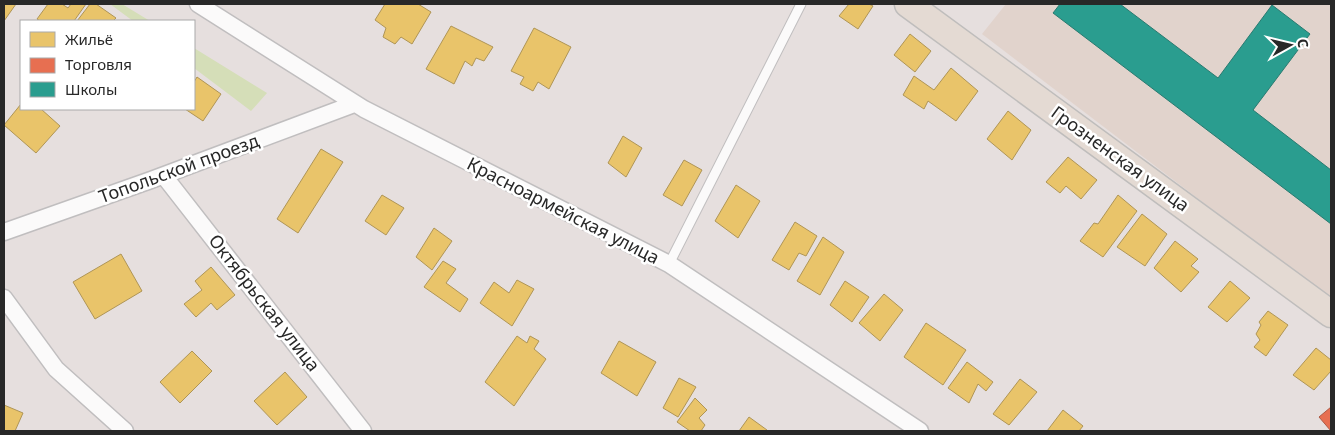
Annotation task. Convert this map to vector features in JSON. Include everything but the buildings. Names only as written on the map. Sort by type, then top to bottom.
[{"type":"main road","name":"Грозненская улица","points":[[908,4],[1331,314]]},
{"type":"street","name":"Красноармейская улица","points":[[198,4],[354,104],[669,264],[920,431]]},
{"type":"street","name":"Топольской проезд","points":[[4,232],[164,176],[354,104]]},
{"type":"street","name":"Октябрьская улица","points":[[164,176],[363,431]]},
{"type":"street","points":[[4,298],[56,369],[125,431]]},
{"type":"lane","points":[[669,264],[801,4]]},
{"type":"shaded area","points":[[1006,4],[1331,4],[1331,300],[982,34]]},
{"type":"green space","points":[[110,4],[122,4],[148,20],[132,20]]},
{"type":"green space","points":[[195,49],[267,93],[251,111],[195,69]]}]
